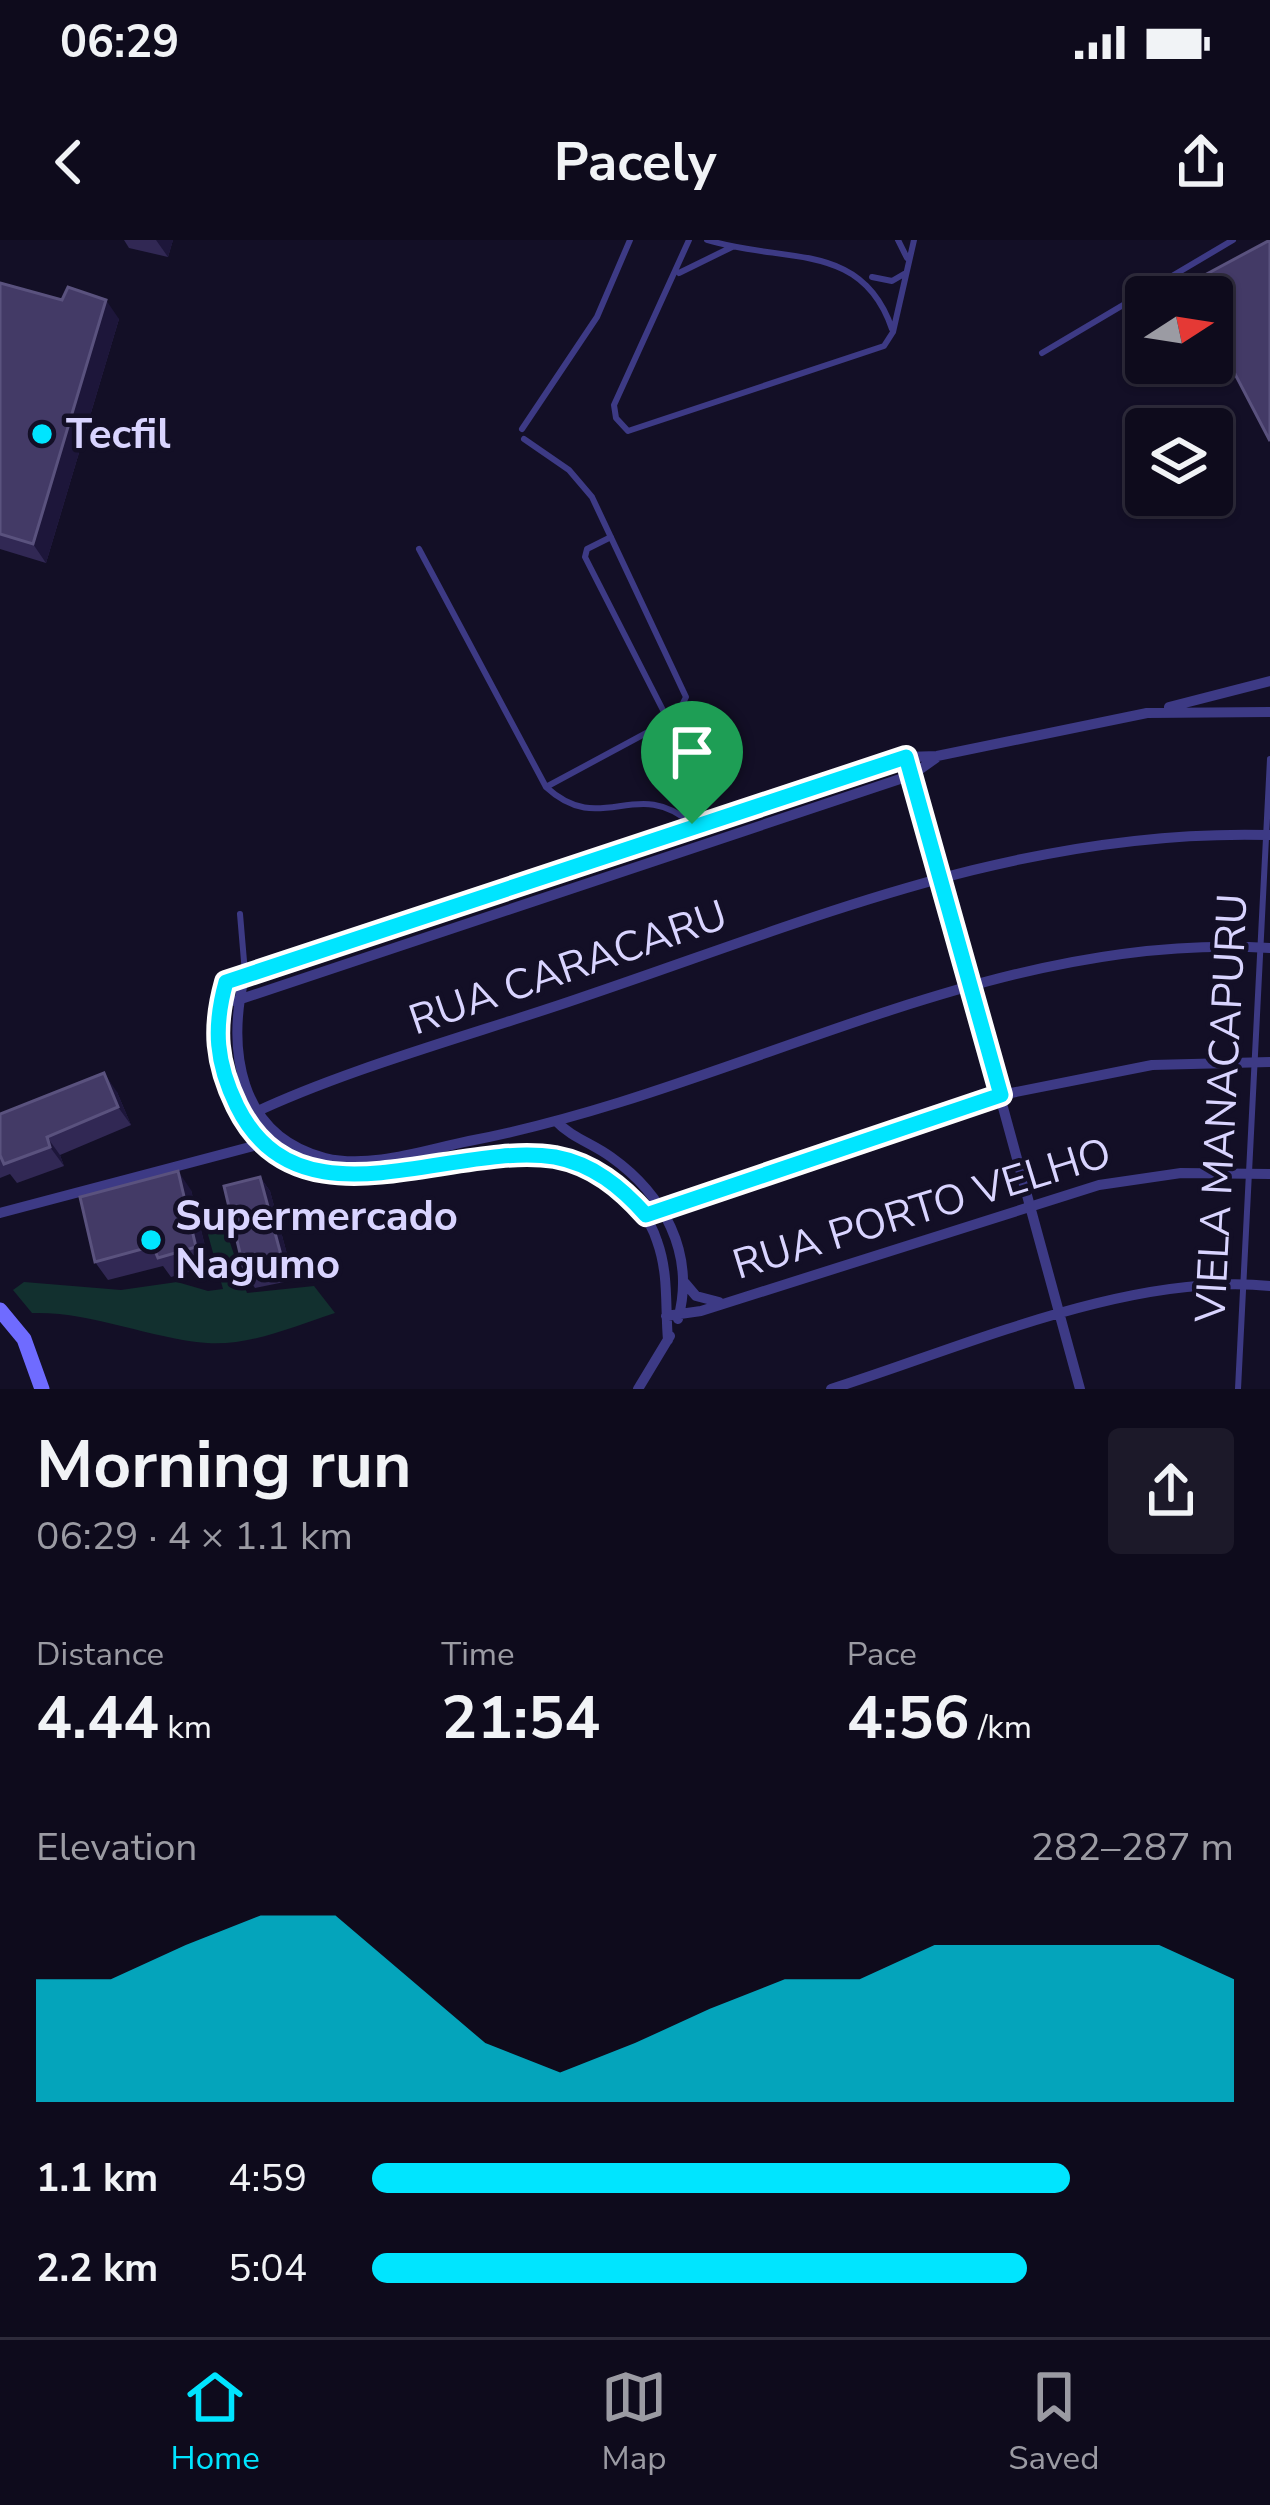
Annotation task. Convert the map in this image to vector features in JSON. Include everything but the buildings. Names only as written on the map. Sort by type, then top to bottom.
[{"type":"street","points":[[673,1316],[665,1271],[646,1215],[608,1179],[561,1158],[493,1155],[339,1176],[291,1161],[263,1144],[243,1118],[220,1066],[216,1037],[226,982],[692,824],[906,757],[938,756],[1147,713],[1270,681]]},
{"type":"street","points":[[1147,713],[1270,712]]},
{"type":"street","points":[[220,1004],[912,776],[938,756]]},
{"type":"street","points":[[906,757],[1080,1389]]},
{"type":"street","name":"RUA CARACARU","points":[[243,1118],[941,876],[1083,845],[1158,836],[1268,835]]},
{"type":"street","points":[[245,973],[234,1046],[259,1111],[278,1135],[322,1157],[351,1161],[556,1120],[972,987],[1132,953],[1266,947]]},
{"type":"street","points":[[646,1215],[1001,1095],[1152,1065],[1264,1062]]},
{"type":"street","points":[[556,1120],[568,1134],[632,1173],[663,1206],[682,1280],[696,1296],[722,1303]]},
{"type":"street","points":[[0,1214],[263,1144],[278,1135]]},
{"type":"street","name":"RUA PORTO VELHO","points":[[673,1316],[1031,1204],[1130,1180],[1270,1174]]},
{"type":"street","points":[[639,1389],[668,1340],[682,1280]]},
{"type":"street","points":[[831,1389],[1061,1316],[1167,1291],[1242,1283],[1270,1286]]},
{"type":"street","points":[[0,1310],[24,1340],[41,1389]]},
{"type":"lane","points":[[522,429],[597,317],[630,240]]},
{"type":"lane","points":[[689,240],[676,275],[627,367],[614,405],[616,418],[628,431],[884,346],[893,332],[914,240]]},
{"type":"lane","points":[[707,240],[735,245],[796,242]]},
{"type":"lane","points":[[898,240],[908,262]]},
{"type":"lane","points":[[1042,352],[1233,240]]},
{"type":"lane","points":[[676,275],[735,245]]},
{"type":"lane","points":[[844,258],[880,281],[906,273]]},
{"type":"lane","points":[[864,272],[880,290],[893,332]]},
{"type":"lane","points":[[524,440],[568,470],[592,496],[680,674],[686,697],[669,721],[546,787]]},
{"type":"lane","points":[[611,537],[587,549],[585,557],[669,721]]},
{"type":"lane","points":[[418,549],[546,787],[560,800],[588,810],[658,802],[692,824]]},
{"type":"lane","name":"VIELA MANACAPURU","points":[[1238,1389],[1248,1173],[1264,1062],[1270,759]]},
{"type":"lane","points":[[240,914],[245,973]]},
{"type":"lane","points":[[226,982],[242,958]]},
{"type":"green space","points":[[221,1216],[247,1293],[314,1286],[335,1313],[256,1338],[207,1343],[76,1316],[32,1313],[13,1290],[24,1282],[121,1290],[177,1282],[208,1291],[223,1289],[204,1220]]},
{"type":"place","name":"Tecfil","points":[[42,434]]},
{"type":"place","name":"Supermercado Nagumo","points":[[151,1240]]},
{"type":"route","points":[[906,757],[1001,1095],[646,1215],[608,1179],[561,1158],[493,1155],[339,1176],[291,1161],[253,1136],[220,1066],[216,1037],[226,982],[692,824],[906,757]]}]
